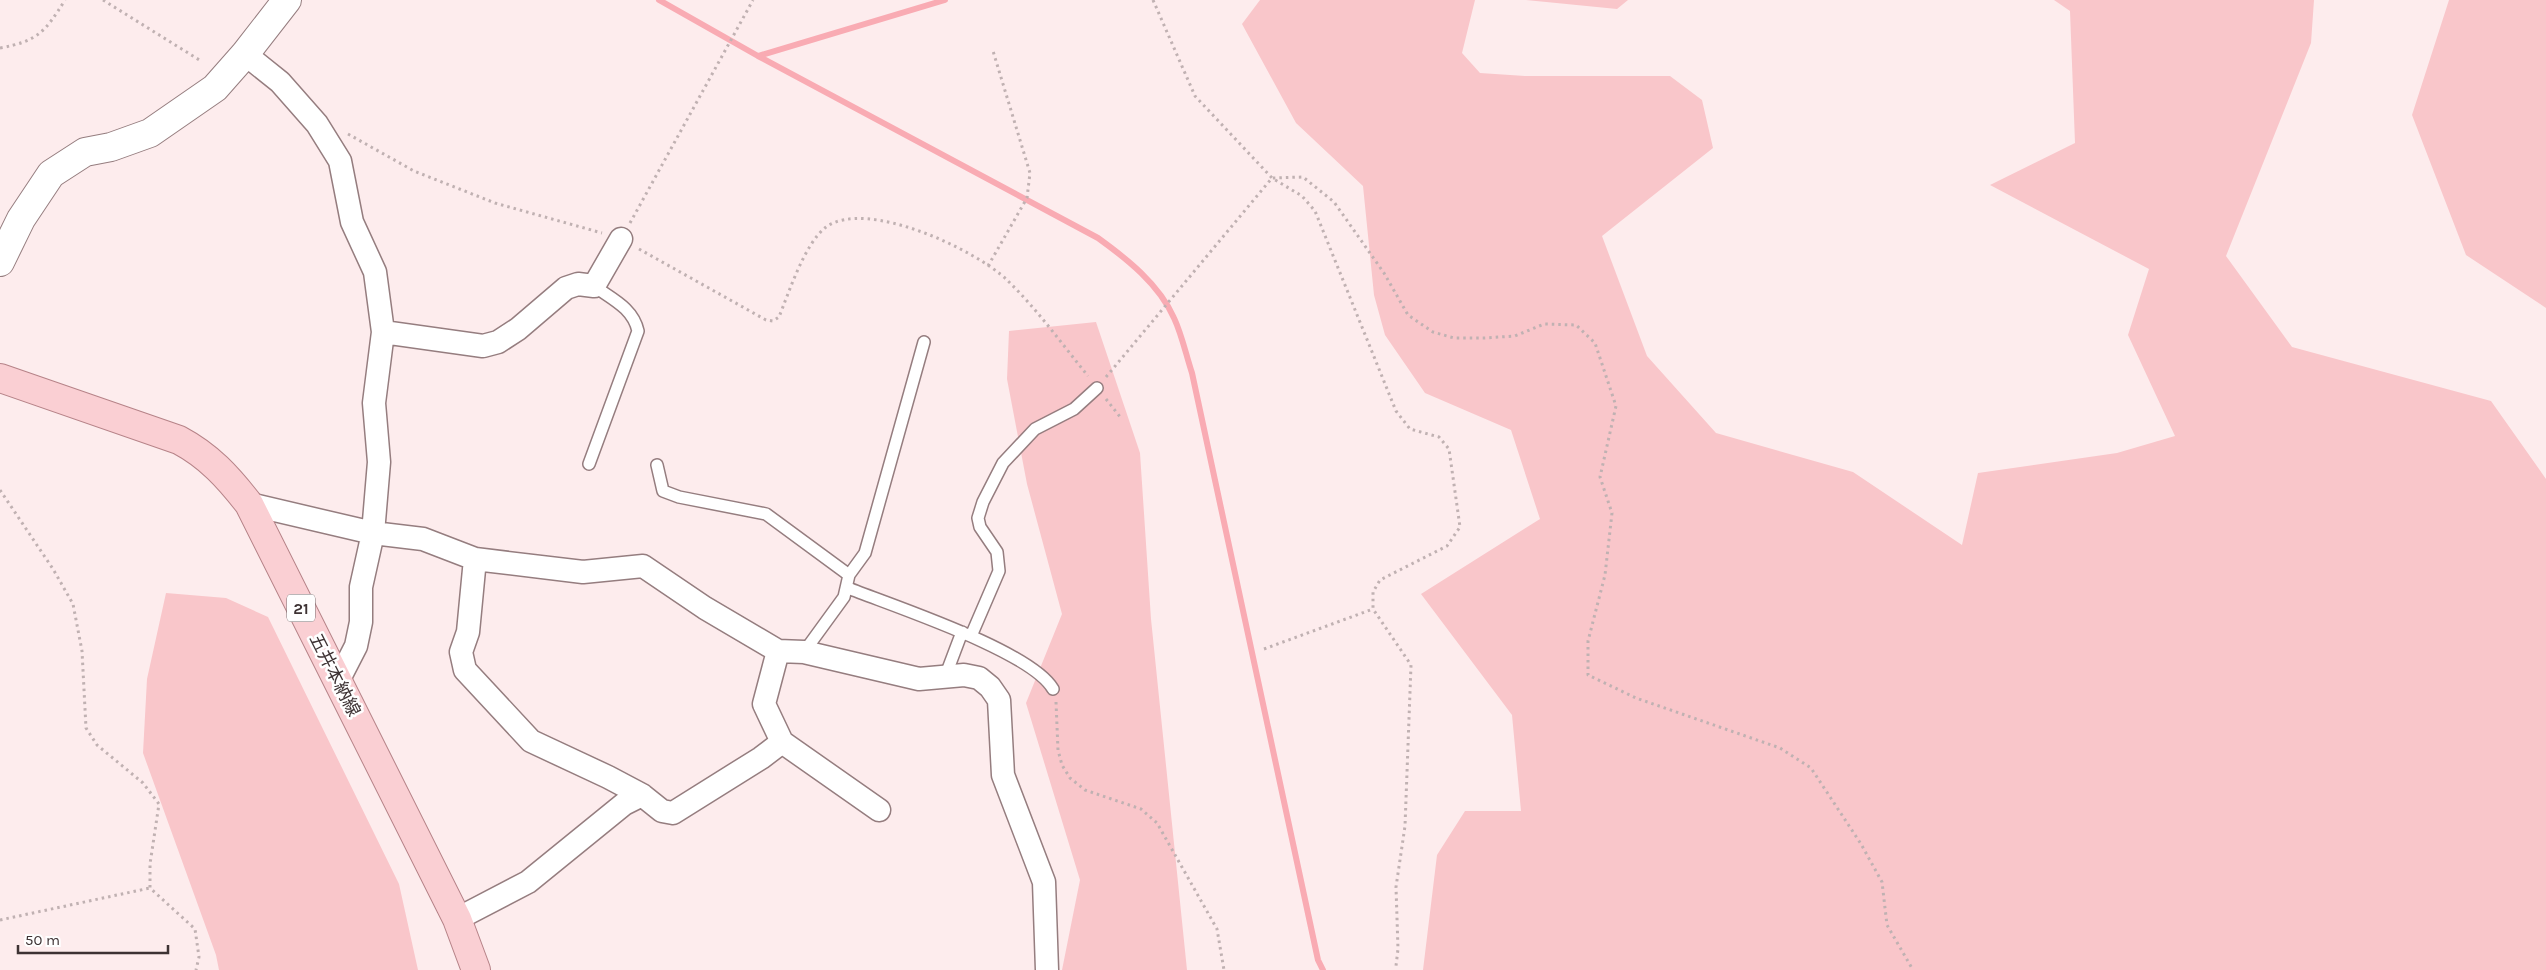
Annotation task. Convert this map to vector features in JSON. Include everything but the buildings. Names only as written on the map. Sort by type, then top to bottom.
[{"type":"main road","points":[[0,262],[21,219],[51,174],[85,152],[111,148],[150,133],[215,88],[246,54],[287,0]]},
{"type":"main road","name":"五井本納線","points":[[0,378],[179,440],[201,452],[227,476],[249,504],[457,919],[476,970]]},
{"type":"street","points":[[246,54],[280,82],[316,124],[340,161],[352,222],[375,272],[383,332],[374,403],[379,462],[373,533],[361,587],[361,622],[356,646],[338,681]]},
{"type":"street","points":[[383,332],[483,346],[498,342],[518,329],[566,288],[578,284],[594,286],[621,239]]},
{"type":"street","points":[[249,504],[373,533],[423,539],[476,559],[583,572],[643,566],[704,608],[778,651],[804,652],[919,679],[964,675],[978,678],[990,687],[999,700],[1003,776],[1044,882],[1047,970]]},
{"type":"street","points":[[476,559],[468,632],[461,652],[465,670],[531,741],[642,795],[662,811],[673,813],[761,758],[782,742]]},
{"type":"street","points":[[778,651],[764,704],[782,742],[879,810]]},
{"type":"street","points":[[457,919],[528,882],[624,804],[642,795]]},
{"type":"lane","points":[[589,464],[638,331],[636,320],[630,311],[594,286]]},
{"type":"lane","points":[[804,652],[848,588],[850,575],[865,554],[924,342]]},
{"type":"lane","points":[[945,677],[999,571],[997,552],[980,527],[978,518],[983,502],[1003,463],[1035,429],[1074,409],[1097,388]]},
{"type":"lane","points":[[657,465],[663,490],[679,496],[766,514],[850,575]]},
{"type":"lane","points":[[848,588],[966,634],[1040,674],[1046,678],[1053,689]]},
{"type":"path","points":[[0,48],[39,36],[47,29],[65,0]]},
{"type":"path","points":[[103,0],[201,61]]},
{"type":"path","points":[[621,239],[753,0]]},
{"type":"path","points":[[1153,0],[1156,13],[1195,96],[1272,178],[1302,196],[1315,211],[1396,411],[1410,429],[1439,437],[1449,449],[1460,527],[1447,546],[1380,580],[1373,592],[1373,609],[1411,665],[1405,826],[1396,887],[1398,949],[1396,966]]},
{"type":"path","points":[[988,266],[1027,198],[1030,173],[993,51]]},
{"type":"path","points":[[316,124],[332,124],[414,171],[495,203],[621,239],[766,320],[773,321],[779,317],[805,253],[826,227],[850,219],[876,219],[926,232],[988,266],[1013,286],[1121,418]]},
{"type":"path","points":[[1097,388],[1272,178],[1304,177],[1334,202],[1384,273],[1408,315],[1433,332],[1454,338],[1485,338],[1515,336],[1544,324],[1576,325],[1595,342],[1616,406],[1600,477],[1612,513],[1605,575],[1588,641],[1588,675],[1645,701],[1780,748],[1811,768],[1861,844],[1882,882],[1887,924],[1913,970]]},
{"type":"path","points":[[0,490],[74,604],[82,651],[86,728],[97,745],[143,783],[159,804],[150,864],[150,888],[195,928],[199,957],[196,970]]},
{"type":"path","points":[[1264,649],[1373,609]]},
{"type":"path","points":[[1053,689],[1058,710],[1058,750],[1062,765],[1070,778],[1085,790],[1141,809],[1157,823],[1217,930],[1224,970]]},
{"type":"path","points":[[0,920],[150,888]]},
{"type":"shaded area","points":[[1260,0],[1475,0],[1462,53],[1480,73],[1525,76],[1670,76],[1702,100],[1713,148],[1602,236],[1647,356],[1716,433],[1853,472],[1962,545],[1978,473],[2117,453],[2175,436],[2128,335],[2149,269],[1990,185],[2075,143],[2070,11],[2054,0],[2314,0],[2311,43],[2226,256],[2292,347],[2491,401],[2546,479],[2546,970],[1423,970],[1437,855],[1465,811],[1521,811],[1512,715],[1421,594],[1540,519],[1511,430],[1425,393],[1385,335],[1374,295],[1363,186],[1296,123],[1242,24]]},
{"type":"shaded area","points":[[1526,0],[1628,0],[1617,9]]},
{"type":"shaded area","points":[[2449,0],[2546,0],[2546,308],[2466,255],[2412,115]]},
{"type":"shaded area","points":[[1096,322],[1140,453],[1151,619],[1187,970],[1062,970],[1080,880],[1026,703],[1062,614],[1027,484],[1007,379],[1009,331]]},
{"type":"shaded area","points":[[166,593],[226,598],[268,617],[399,884],[418,970],[219,970],[216,955],[143,753],[147,679]]},
{"type":"waterway","points":[[659,0],[758,56],[945,0]]},
{"type":"waterway","points":[[758,56],[1098,238],[1141,273],[1168,306],[1179,331],[1192,373],[1318,960],[1323,970]]}]
